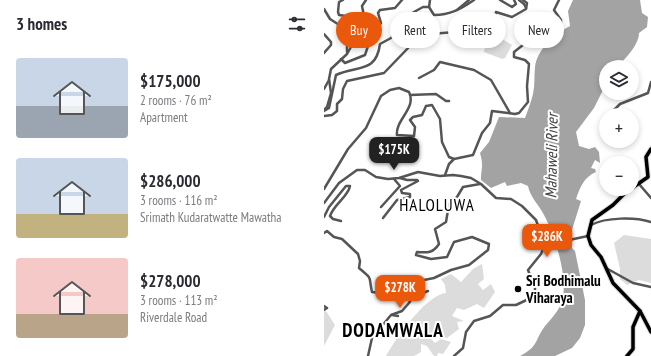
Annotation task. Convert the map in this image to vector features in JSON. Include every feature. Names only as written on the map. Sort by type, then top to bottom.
[{"type":"main road","points":[[639,184],[650,178],[646,157],[651,149]]},
{"type":"main road","points":[[622,196],[613,205],[592,220],[588,236],[591,245],[601,257],[613,282],[640,311],[651,332]]},
{"type":"main road","points":[[627,356],[633,349],[633,327],[640,311]]},
{"type":"street","points":[[324,89],[329,79],[331,69],[347,54],[351,47],[356,26],[346,16],[339,15],[338,5],[343,0]]},
{"type":"street","points":[[363,12],[362,6],[366,0]]},
{"type":"street","points":[[341,59],[345,63],[365,55],[370,40],[381,23],[378,13],[380,10],[395,8],[402,0]]},
{"type":"street","points":[[430,0],[429,7],[434,15],[445,15],[457,11],[474,0]]},
{"type":"street","points":[[457,11],[469,0]]},
{"type":"street","points":[[500,0],[512,7],[516,4],[514,0]]},
{"type":"street","points":[[519,0],[524,4],[526,9]]},
{"type":"street","points":[[523,0],[527,3],[526,9]]},
{"type":"street","points":[[445,175],[449,164],[457,156],[473,155],[482,133],[490,123],[492,112],[519,113],[529,100],[527,86],[529,64],[525,60],[514,57],[514,52],[532,38],[561,26],[562,22],[554,10],[554,7],[559,0]]},
{"type":"street","points":[[324,111],[329,108],[336,75],[367,66],[379,54],[380,44],[391,38],[397,32],[396,22],[423,7],[429,7]]},
{"type":"street","points":[[324,8],[330,19],[347,30],[347,54]]},
{"type":"street","points":[[324,116],[332,115],[337,111],[337,104],[342,99],[343,89],[347,81],[384,73],[411,45],[418,34],[455,32],[494,22],[496,12],[512,17],[526,9]]},
{"type":"street","points":[[324,34],[331,42],[331,45],[324,53]]},
{"type":"street","points":[[419,78],[434,70],[440,62],[474,70],[492,81],[510,113]]},
{"type":"street","points":[[324,111],[328,107],[328,100],[331,93],[329,79]]},
{"type":"street","points":[[616,108],[620,104],[648,93],[651,82]]},
{"type":"street","points":[[324,189],[348,149],[366,128],[381,96],[390,90],[398,88],[406,90],[410,95],[410,104],[397,128],[397,135],[414,136],[414,128],[410,120],[413,117],[422,115],[426,106],[432,105],[440,119],[442,142],[449,157],[454,159]]},
{"type":"street","points":[[410,95],[436,94],[446,101],[449,100]]},
{"type":"street","points":[[324,203],[339,183],[350,173],[361,169],[381,179],[394,179],[418,172],[440,176],[453,175],[471,178],[481,184],[496,198],[511,199],[522,206],[536,220],[545,245],[541,254],[528,270],[535,288],[535,296],[516,305],[503,305],[490,316],[474,321],[466,332],[462,348],[454,356]]},
{"type":"street","points":[[383,218],[397,200],[410,197],[410,194],[402,193],[401,190],[418,182],[417,180],[399,178]]},
{"type":"street","points":[[381,207],[400,186],[394,179]]},
{"type":"street","points":[[368,356],[372,338],[391,315],[402,311],[417,290],[420,280],[434,278],[451,270],[469,266],[488,250],[489,244],[472,237],[464,241],[454,242],[446,257],[431,259],[416,255],[417,252],[430,253],[439,244],[435,229],[446,222],[449,204],[457,197],[460,189],[466,186],[481,184]]},
{"type":"street","points":[[639,184],[651,198]]},
{"type":"street","points":[[324,217],[328,207],[346,186],[350,186],[330,216],[333,219],[341,221]]},
{"type":"street","points":[[590,226],[604,220],[640,220],[651,222]]},
{"type":"street","points":[[324,233],[327,231],[334,237],[342,239],[358,254],[360,261],[359,268],[370,276],[372,280],[372,292],[380,293],[383,288],[392,288],[398,292],[400,302],[417,290]]},
{"type":"street","points":[[545,245],[588,236]]},
{"type":"street","points":[[606,268],[633,283],[651,287]]},
{"type":"street","points":[[417,290],[424,293],[428,291]]},
{"type":"street","points":[[324,306],[326,308],[324,310]]},
{"type":"street","points":[[391,315],[398,316]]},
{"type":"shaded area","points":[[506,41],[512,45],[505,58],[502,59],[484,52],[486,48],[506,48]]},
{"type":"shaded area","points":[[624,235],[651,239],[651,283],[639,280],[627,285],[620,279],[620,269],[614,243]]},
{"type":"shaded area","points":[[482,264],[484,279],[478,284],[483,290],[491,284],[495,292],[484,308],[477,304],[464,310],[457,308],[452,316],[464,321],[457,322],[459,329],[447,338],[437,336],[431,339],[435,343],[441,339],[451,342],[443,354],[438,353],[437,356],[434,356],[427,346],[421,344],[421,352],[414,356],[386,356],[412,318],[430,301],[446,293],[445,285],[441,279],[451,274],[461,282],[473,269]]},
{"type":"shaded area","points":[[326,311],[335,325],[324,346],[324,312]]},
{"type":"water","name":"Mahaweli River","points":[[573,0],[640,0],[642,13],[648,17],[647,27],[639,33],[637,42],[623,60],[599,60],[599,98],[594,108],[576,132],[579,146],[589,149],[595,147],[599,152],[599,156],[599,162],[595,160],[591,168],[595,169],[596,172],[585,180],[579,190],[576,199],[581,201],[571,233],[572,248],[575,251],[585,300],[585,325],[580,338],[572,348],[555,356],[520,356],[536,343],[545,326],[556,313],[561,304],[564,284],[560,259],[553,234],[528,186],[521,183],[507,186],[505,182],[491,188],[481,180],[482,164],[480,153],[489,142],[499,117],[525,118],[533,94],[536,60],[543,48],[564,48],[564,30],[570,26],[568,11]]},
{"type":"place","name":"Sri Bodhimalu Viharaya","points":[[518,289]]},
{"type":"district","name":"HALOLUWA","points":[[437,205]]},
{"type":"district","name":"DODAMWALA","points":[[393,330]]}]
